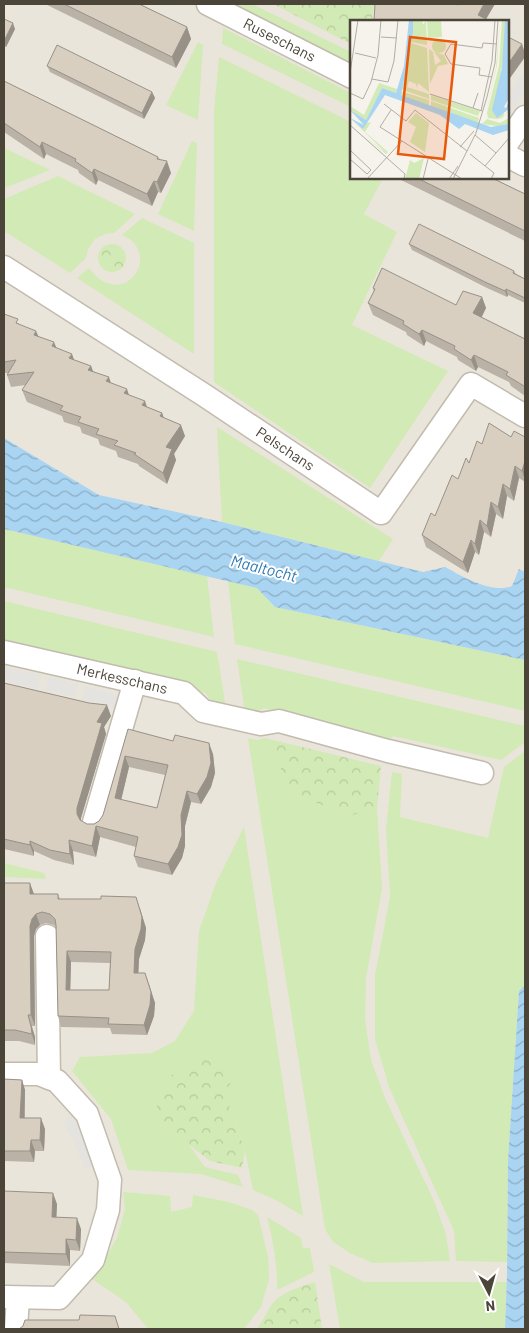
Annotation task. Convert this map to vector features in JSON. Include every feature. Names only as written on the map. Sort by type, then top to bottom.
[{"type":"street","name":"Ruseschans","points":[[208,4],[350,76]]},
{"type":"street","points":[[509,141],[525,117]]},
{"type":"street","points":[[509,157],[525,165]]},
{"type":"street","name":"Pelschans","points":[[4,267],[204,395],[381,513],[471,384],[525,416]]},
{"type":"street","name":"Merkesschans","points":[[4,652],[184,693],[202,712],[261,724],[279,721],[388,752],[482,773]]},
{"type":"street","points":[[94,822],[135,681]]},
{"type":"street","points":[[48,936],[49,1078]]},
{"type":"street","points":[[4,1074],[39,1074],[57,1081],[88,1114],[110,1180],[108,1210],[93,1260],[58,1298],[11,1297],[16,1329]]},
{"type":"shaded area","points":[[4,4],[525,4],[525,1329],[4,1329]]},
{"type":"shaded area","points":[[524,72],[525,93],[510,115],[509,92]]},
{"type":"shaded area","points":[[5,667],[41,675],[38,689],[4,681]]},
{"type":"shaded area","points":[[49,677],[79,684],[75,697],[45,690]]},
{"type":"shaded area","points":[[85,686],[121,695],[118,708],[82,700]]},
{"type":"shaded area","points":[[72,1114],[88,1139],[97,1166],[85,1169],[75,1144],[63,1123]]},
{"type":"green space","points":[[225,4],[252,4],[350,52],[350,67]]},
{"type":"green space","points":[[273,4],[374,4],[372,20],[350,20],[350,43]]},
{"type":"green space","points":[[223,28],[350,92],[350,107],[222,44]]},
{"type":"green space","points":[[198,42],[203,45],[198,120],[166,105]]},
{"type":"green space","points":[[219,57],[350,122],[350,179],[382,179],[364,214],[397,232],[352,325],[448,371],[370,488],[214,382],[214,111]]},
{"type":"green space","points":[[192,141],[197,143],[194,231],[158,214]]},
{"type":"green space","points":[[4,148],[50,170],[4,188]]},
{"type":"green space","points":[[58,176],[135,214],[114,233],[105,234],[95,239],[88,249],[86,258],[70,273],[4,231],[4,199]]},
{"type":"green space","points":[[142,218],[194,243],[194,354],[77,278],[89,268],[100,280],[112,284],[122,284],[131,279],[137,271],[140,261],[139,251],[130,239],[122,235]]},
{"type":"green space","points":[[112,244],[122,248],[126,258],[122,268],[112,272],[102,268],[98,258],[102,248]]},
{"type":"green space","points":[[217,427],[393,539],[379,561],[222,522]]},
{"type":"green space","points":[[4,529],[207,576],[214,637],[4,587]]},
{"type":"green space","points":[[228,581],[257,588],[275,607],[525,660],[525,711],[235,644]]},
{"type":"green space","points":[[4,601],[217,652],[226,708],[213,705],[206,693],[4,644]]},
{"type":"green space","points":[[237,659],[525,726],[525,742],[501,760],[393,736],[390,740],[264,708],[251,715],[245,713]]},
{"type":"green space","points":[[248,738],[257,740],[265,738],[294,794],[349,816],[377,808],[382,888],[366,979],[365,1019],[371,1060],[385,1098],[434,1201],[446,1234],[450,1261],[373,1263],[350,1253],[333,1242],[325,1229]]},
{"type":"green space","points":[[265,738],[381,766],[377,808],[349,816],[294,794]]},
{"type":"green space","points":[[525,751],[525,985],[519,991],[508,1161],[507,1262],[456,1261],[454,1231],[389,1087],[375,1039],[375,975],[390,897],[386,829],[392,772],[402,774],[400,817],[488,838],[504,767]]},
{"type":"green space","points":[[244,827],[303,1216],[276,1200],[253,1190],[245,1151],[224,1091],[161,1122],[188,1144],[205,1167],[238,1175],[243,1187],[201,1174],[128,1170],[111,1119],[72,1071],[80,1057],[152,1053],[175,1041],[194,1011],[199,931],[216,883]]},
{"type":"green space","points":[[4,863],[44,873],[46,879],[4,877]]},
{"type":"green space","points":[[208,1049],[232,1082],[224,1091],[245,1151],[242,1168],[210,1161],[161,1122],[155,1099],[168,1078]]},
{"type":"green space","points":[[123,1192],[170,1196],[171,1212],[192,1207],[193,1195],[229,1202],[252,1210],[258,1215],[268,1257],[269,1279],[261,1307],[244,1329],[148,1329],[126,1302],[89,1277],[101,1266],[117,1238],[125,1209]]},
{"type":"green space","points":[[267,1217],[301,1238],[303,1248],[310,1248],[314,1272],[277,1290],[276,1262]]},
{"type":"green space","points":[[329,1264],[364,1282],[507,1282],[505,1329],[340,1329]]},
{"type":"green space","points":[[315,1282],[322,1329],[256,1329],[277,1299],[292,1290]]},
{"type":"water","name":"Maaltocht","points":[[4,438],[99,495],[222,522],[423,572],[445,567],[478,583],[496,588],[512,586],[519,569],[525,572],[525,660],[275,607],[257,588],[4,529]]},
{"type":"water","points":[[525,985],[525,1329],[505,1329],[508,1161],[519,991]]},
{"type":"building","points":[[64,4],[139,4],[187,27],[172,57]]},
{"type":"building","points":[[375,4],[484,4],[478,15],[488,20],[374,20]]},
{"type":"building","points":[[4,19],[13,23],[4,41]]},
{"type":"building","points":[[509,38],[522,44],[509,63]]},
{"type":"building","points":[[57,45],[152,92],[142,113],[47,66]]},
{"type":"building","points":[[4,81],[158,157],[157,159],[167,161],[157,182],[154,181],[147,194],[94,169],[92,173],[75,161],[76,159],[42,142],[40,147],[4,123]]},
{"type":"building","points":[[419,179],[494,179],[525,194],[525,231]]},
{"type":"building","points":[[419,224],[514,271],[513,273],[525,279],[525,298],[485,282],[409,244]]},
{"type":"building","points":[[382,268],[456,305],[463,291],[482,297],[473,313],[525,339],[525,385],[506,375],[508,372],[474,355],[471,360],[454,349],[455,346],[422,330],[419,334],[403,324],[404,321],[368,303]]},
{"type":"building","points":[[4,314],[18,319],[16,323],[36,331],[34,335],[54,342],[52,346],[72,354],[69,358],[91,366],[88,370],[109,377],[106,381],[127,389],[124,393],[145,401],[142,405],[162,413],[160,416],[181,425],[166,447],[172,449],[163,473],[134,454],[136,453],[114,445],[118,441],[96,434],[99,429],[78,422],[81,417],[60,410],[63,406],[22,390],[34,372],[7,375],[16,360],[4,362]]},
{"type":"building","points":[[489,423],[511,437],[514,431],[525,437],[525,461],[522,471],[515,466],[510,489],[503,484],[498,507],[491,502],[487,526],[480,520],[475,544],[471,540],[463,562],[422,535],[431,513],[435,516],[452,475],[458,479],[466,458],[469,463],[477,441],[482,444]]},
{"type":"building","points":[[4,683],[89,703],[107,705],[97,722],[102,723],[77,808],[80,820],[87,824],[94,824],[103,815],[128,729],[173,741],[175,735],[209,743],[211,763],[207,777],[197,794],[187,791],[181,815],[182,835],[178,847],[168,864],[134,856],[138,837],[96,826],[92,846],[69,840],[70,854],[50,850],[30,841],[30,845],[4,839]],"holes":[[[125,756],[168,765],[157,808],[115,798]]]},
{"type":"building","points":[[4,883],[30,883],[30,894],[58,894],[58,899],[101,899],[101,896],[136,897],[142,917],[141,929],[135,949],[134,973],[145,973],[151,992],[150,1005],[144,1025],[108,1024],[109,1018],[58,1016],[56,925],[55,919],[50,914],[42,912],[36,914],[30,926],[31,1015],[28,1015],[32,1034],[15,1030],[4,1030]],"holes":[[[67,951],[111,952],[109,990],[66,990]]]},
{"type":"building","points":[[4,1079],[22,1080],[20,1118],[41,1118],[40,1140],[31,1140],[30,1151],[4,1151]]},
{"type":"building","points":[[4,1191],[53,1193],[52,1217],[77,1218],[76,1240],[66,1239],[66,1254],[4,1252]]},
{"type":"building","points":[[80,1315],[115,1316],[119,1329],[19,1329],[23,1326],[25,1320],[79,1320]]}]
